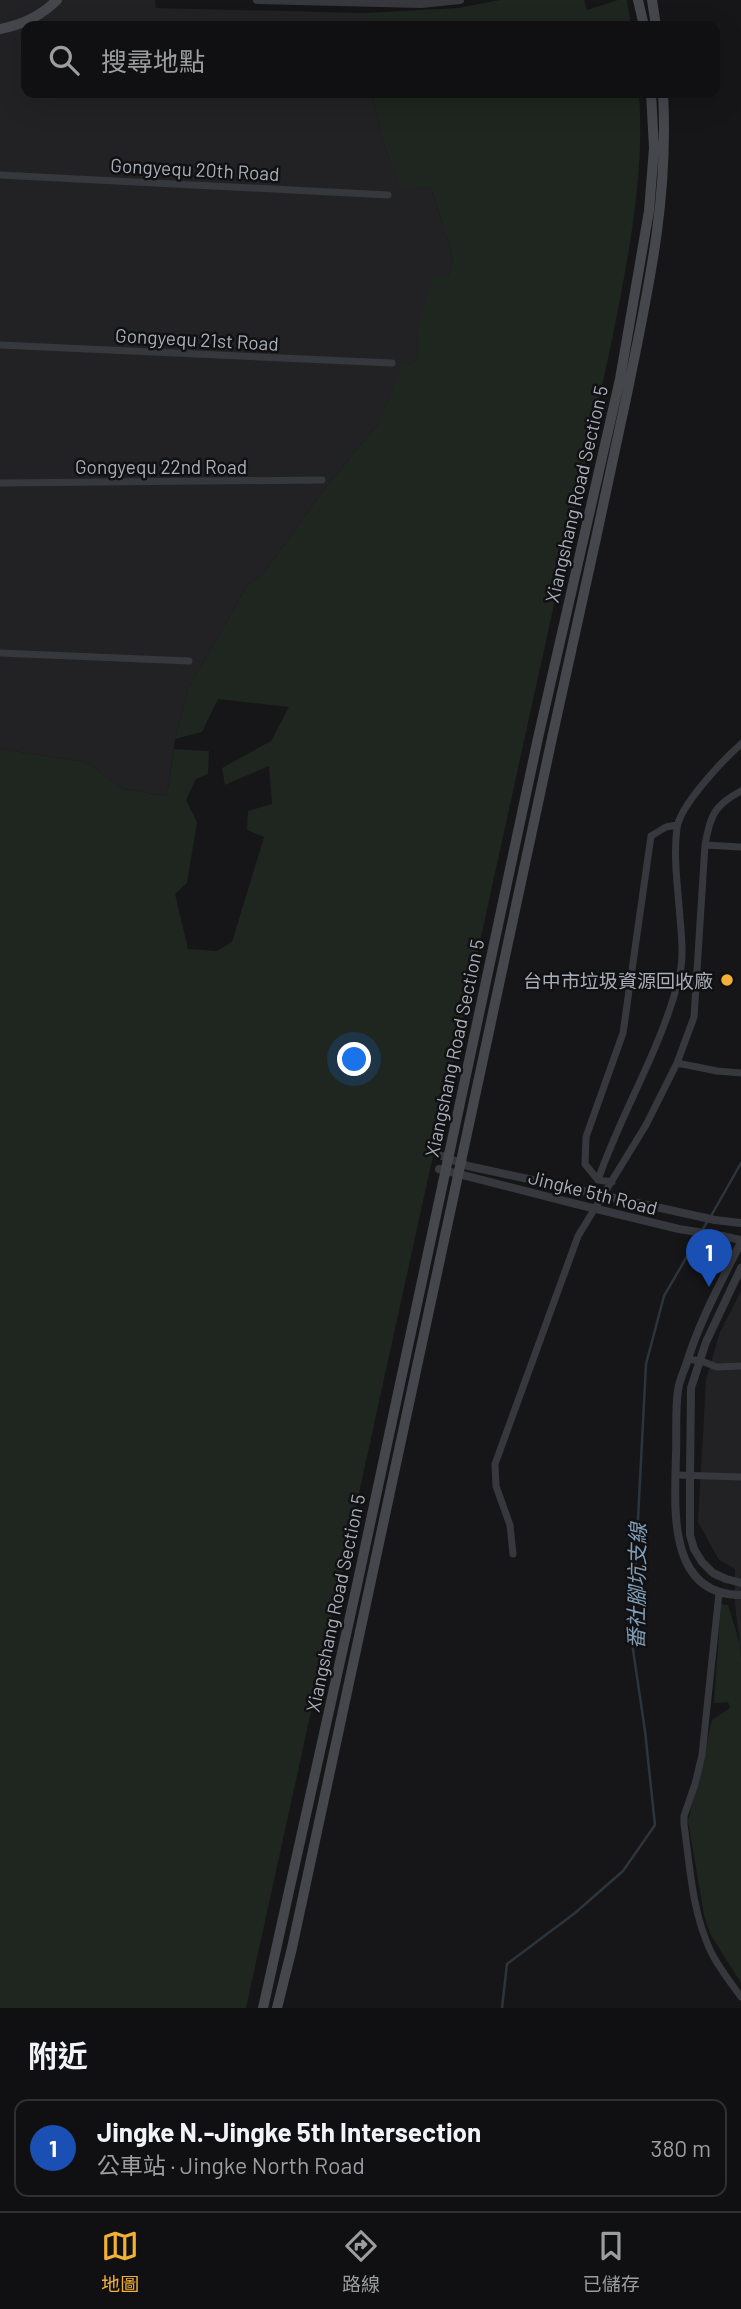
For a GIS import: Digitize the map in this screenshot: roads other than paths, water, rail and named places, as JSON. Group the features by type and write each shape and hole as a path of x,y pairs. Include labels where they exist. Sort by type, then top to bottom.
{"main road":[{"path":"26,21 41,14 57,0"},
{"path":"638,0 643,21"},
{"path":"652,0 655,21"},
{"path":"0,29 21,23"},
{"name":"Xiangshang Road Section 5","path":"263,2008 354,1599 442,1170 622,366 649,211 654,148 651,98"},
{"name":"Xiangshang Road Section 5","path":"277,2008 609,482 654,263 664,180 666,136 663,98"}],"street":[{"path":"257,0 421,4 460,0"},
{"name":"Gongyequ 20th Road","path":"0,175 388,195"},
{"name":"Gongyequ 21st Road","path":"0,345 392,363"},
{"name":"Gongyequ 22nd Road","path":"0,483 322,480"},
{"path":"0,653 189,661"},
{"path":"598,1180 607,1152 663,1027 679,980 682,946 676,855 677,825 717,765 741,744"},
{"path":"513,1554 510,1525 496,1486 495,1464 578,1236 646,1125 677,1063 694,1017 705,845 710,819 720,804 741,791"},
{"path":"612,1182 598,1180 585,1164 586,1137 624,1033 651,836 666,827 677,825"},
{"path":"705,845 741,847"},
{"path":"677,1063 741,1073"},
{"name":"Jingke 5th Road","path":"445,1157 461,1164 715,1220 741,1223"},
{"name":"Jingke 5th Road","path":"442,1170 679,1229 741,1241"},
{"path":"741,1241 695,1339 678,1390 676,1475 677,1530 682,1554 701,1581 719,1593 741,1595"},
{"path":"741,1268 706,1342 691,1388 690,1476 690,1535 694,1549 713,1573 741,1583"},
{"path":"688,1359 717,1367 741,1366"},
{"path":"676,1475 741,1476"},
{"path":"719,1593 702,1755 684,1824 694,1899 702,1929 712,1953 741,1997"}],"waterway":[{"name":"番社腳坑支線","path":"711,1216 741,1163"},
{"name":"番社腳坑支線","path":"502,2008 507,1964 575,1913 623,1871 655,1825 630,1629 646,1364 664,1296 707,1222"}],"place":[{"name":"台中市垃圾資源回收廠","path":"727,980"},
{"name":"Jingke N.-Jingke 5th Intersection","path":"709,1287"}]}
